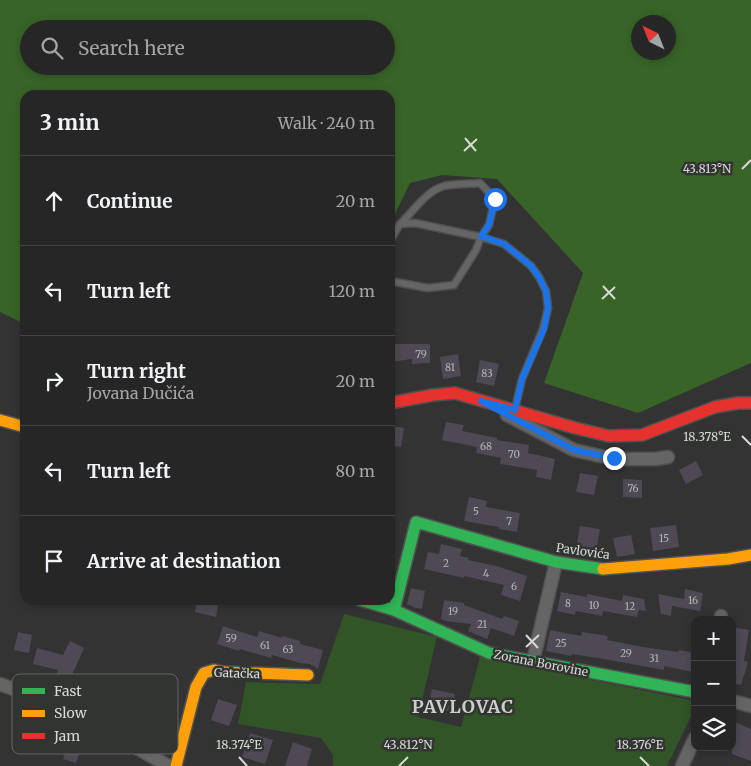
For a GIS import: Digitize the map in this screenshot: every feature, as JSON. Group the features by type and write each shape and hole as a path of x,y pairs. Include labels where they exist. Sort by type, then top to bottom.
{"street":[{"path":"395,402 455,393 609,436 642,435 715,407 751,403"},
{"path":"481,401 574,450 614,458 655,459 668,457"},
{"path":"0,420 20,425"},
{"name":"Pavlovića","path":"394,610 416,522 556,562 603,569 751,556"},
{"path":"533,661 556,562"},
{"name":"Zorana Borovine","path":"377,605 394,610 489,653 691,691"},
{"name":"Gatačka","path":"176,766 196,687 204,673 214,670 308,675"},
{"path":"0,684 12,688"},
{"path":"736,702 751,706"},
{"path":"682,766 691,747"},
{"path":"145,754 161,764"}],"lane":[{"path":"395,232 400,224 425,197 444,186 480,183 495,199 489,225 454,285 428,288 395,282"},
{"path":"400,224 415,223 481,236 504,244 531,266 539,277 546,291 548,308 544,329 522,379 515,410"}],"green space":[{"path":"0,0 751,0 751,363 638,413 544,383 583,273 497,179 442,175 410,183 395,214 395,90 20,90 20,322 0,312"},
{"path":"344,614 437,637 418,717 461,727 480,657 691,700 691,716 667,766 333,766 333,755 321,738 238,724 246,682 320,684"}],"building":[{"path":"395,344 430,344 430,363 412,364 412,359 395,361"},
{"path":"458,354 461,376 443,379 440,357"},
{"path":"480,360 499,364 494,386 476,382"},
{"path":"446,422 464,425 462,431 497,438 497,440 529,445 528,453 555,459 551,480 536,477 537,470 500,464 501,458 476,453 477,447 442,440"},
{"path":"395,426 404,428 401,447 395,446"},
{"path":"696,461 703,475 686,484 679,470"},
{"path":"580,473 598,476 594,495 576,492"},
{"path":"623,479 642,480 642,498 623,497"},
{"path":"469,497 487,501 486,507 520,513 517,532 464,521"},
{"path":"676,525 679,547 653,551 650,528"},
{"path":"580,526 600,529 596,552 576,548"},
{"path":"631,535 635,554 617,557 613,538"},
{"path":"441,544 462,549 460,556 469,558 468,560 496,566 527,576 520,601 501,595 504,585 424,569 428,552 439,554"},
{"path":"411,588 425,591 422,609 407,604"},
{"path":"685,589 703,593 700,611 672,606 671,616 661,614 658,594 684,599"},
{"path":"561,592 587,597 587,594 622,601 623,595 644,599 646,611 639,610 637,617 603,611 602,616 576,611 575,615 557,611"},
{"path":"444,600 464,603 464,605 502,619 504,616 519,621 514,636 491,628 487,639 468,631 471,624 441,619"},
{"path":"196,605 218,605 216,617 195,612"},
{"path":"223,626 257,637 259,631 282,638 282,636 300,641 300,644 323,650 318,669 309,664 272,655 271,658 217,644"},
{"path":"736,628 749,630 744,661 748,662 741,685 736,684"},
{"path":"550,630 581,636 582,632 608,636 607,640 643,647 691,652 691,672 664,666 664,670 546,651"},
{"path":"18,632 32,635 29,653 14,650"},
{"path":"70,641 84,648 72,674 57,674 58,670 33,664 37,648 63,655"},
{"path":"432,689 455,694 451,712 428,707"},
{"path":"218,699 237,705 229,726 211,720"},
{"path":"736,723 751,729 751,761 732,754 732,751 736,751"},
{"path":"250,733 273,740 265,764 242,757"},
{"path":"293,742 312,749 307,766 285,766"},
{"path":"65,754 79,754 76,763 63,759"}],"traffic: fast":[{"path":"394,610 416,522 556,562 603,569"},
{"path":"377,605 394,610 489,653 691,691"}],"traffic: slow":[{"path":"0,420 20,426"},
{"path":"603,569 728,559 751,555"},
{"path":"176,766 196,687 204,673 214,670 308,675"}],"traffic: jam":[{"path":"395,402 455,393 609,436 642,435 715,407 751,403"}],"district":[{"name":"PAVLOVAC","path":"463,706"}],"route":[{"path":"495,199 489,225 481,236 504,244 531,266 546,291 548,308 544,329 522,379 515,410 481,401 574,450 614,458"}]}
